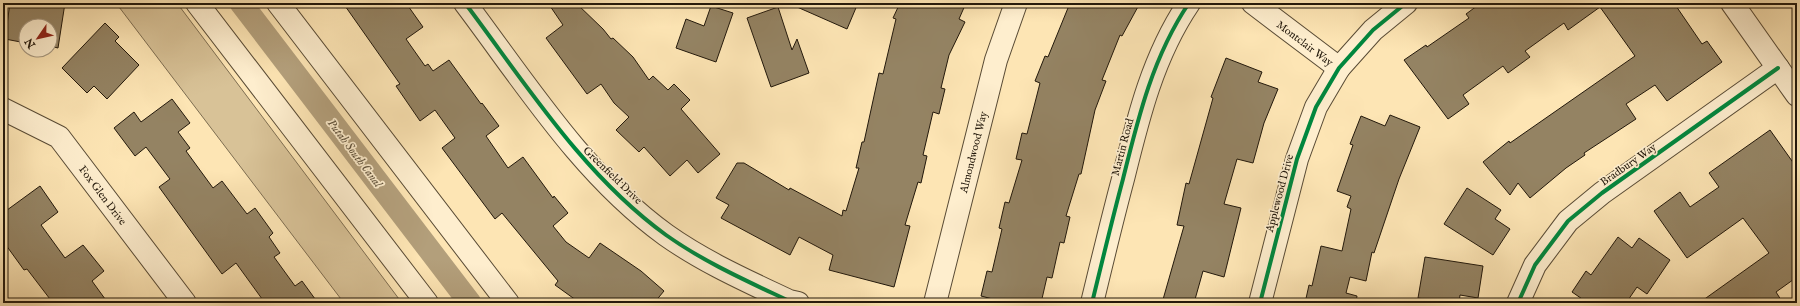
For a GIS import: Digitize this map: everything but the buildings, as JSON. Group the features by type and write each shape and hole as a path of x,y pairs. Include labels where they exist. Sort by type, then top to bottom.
{"street":[{"path":"198,3 427,303"},
{"path":"278,3 508,303"},
{"name":"Greenfield Drive","path":"465,3 575,150 620,197 666,235 722,270 789,301 798,303"},
{"name":"Almondwood Way","path":"935,303 996,60 1016,3"},
{"name":"Martin Road","path":"1092,303 1135,130 1149,83 1176,22 1189,3"},
{"name":"Montclair Way","path":"1253,3 1339,68"},
{"name":"Applewood Drive","path":"1260,303 1297,159 1316,107 1339,68 1373,30 1406,3"},
{"path":"1732,3 1797,95"},
{"name":"Bradbury Way","path":"1518,303 1535,265 1568,221 1602,192 1778,68"},
{"name":"Fox Glen Drive","path":"3,108 60,137 186,303"}],"shaded area":[{"path":"116,3 177,3 402,303 344,303"}],"waterway":[{"name":"Putah South Canal","path":"241,3 470,303"}],"cycle path":[{"path":"465,3 557,127 608,185 636,211 666,235 695,254 757,286 789,301 798,303"},
{"path":"1092,303 1111,225 1148,88 1156,66 1176,23 1189,3"},
{"path":"1260,303 1297,159 1316,107 1339,68 1373,30 1406,3"},
{"path":"1518,303 1535,265 1568,221 1602,193 1778,68"}]}
